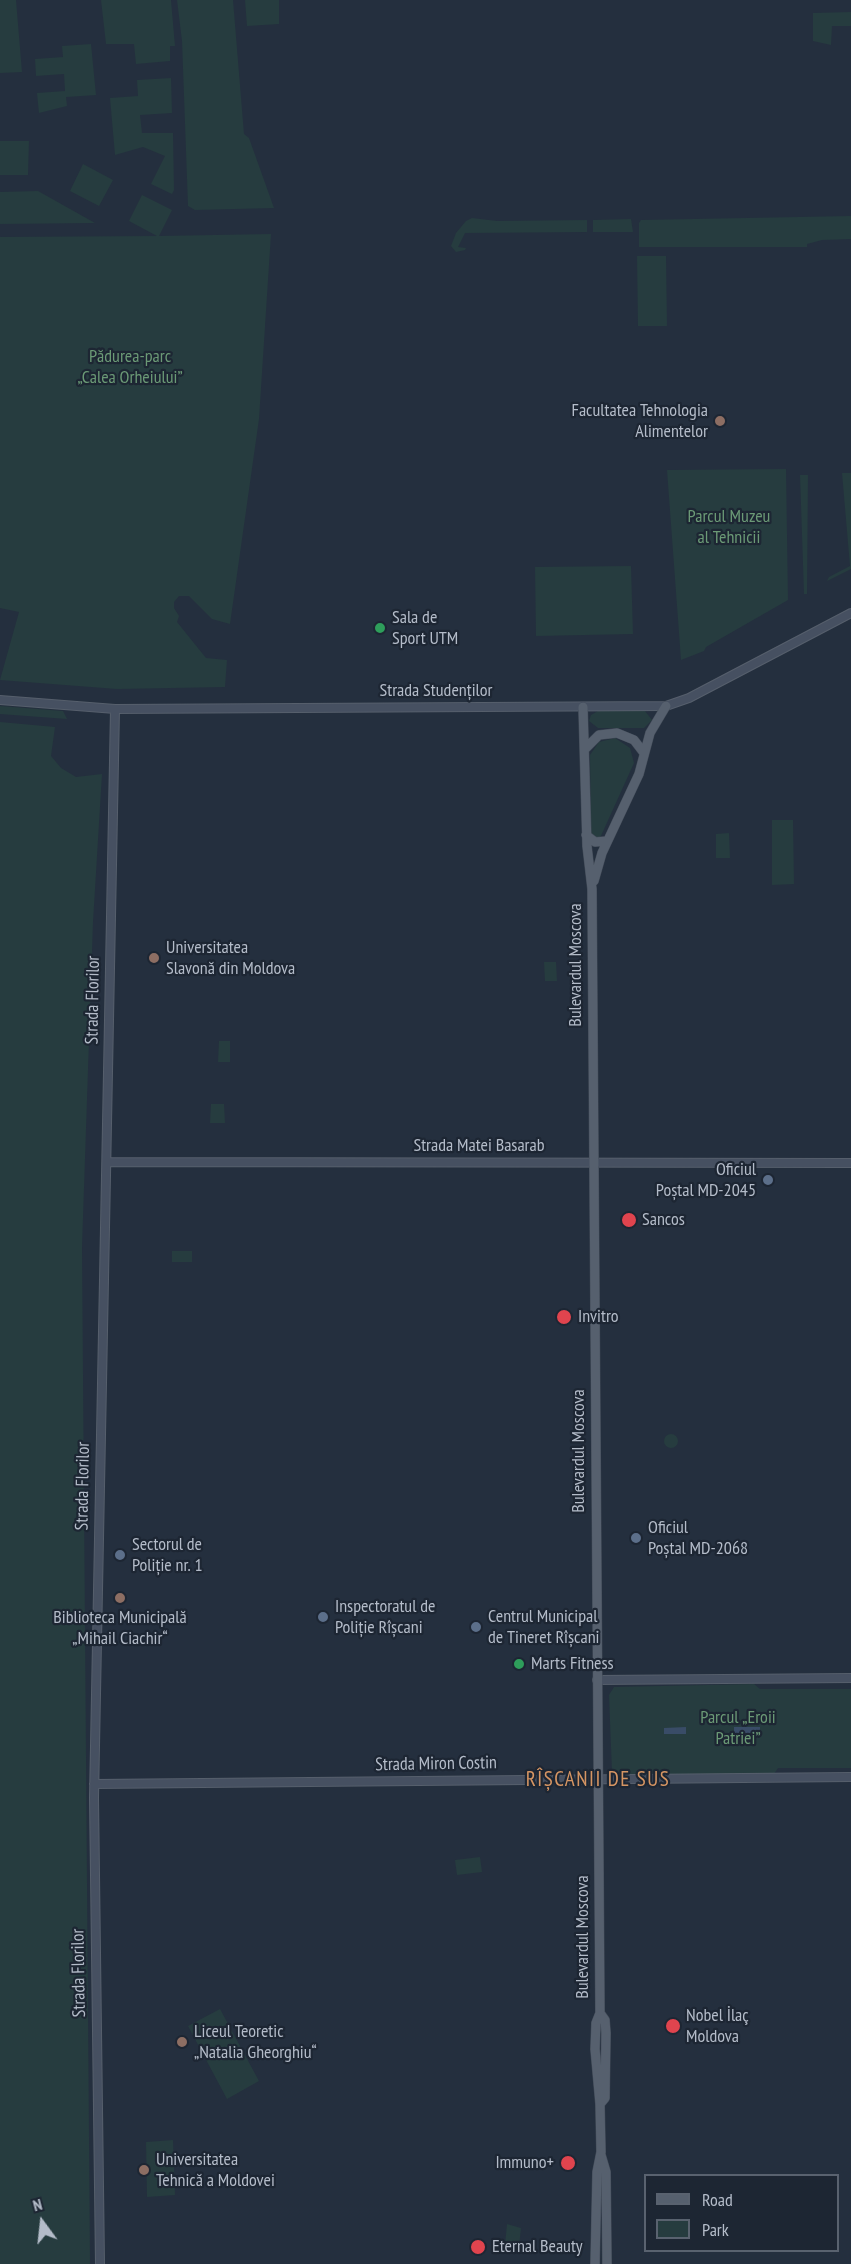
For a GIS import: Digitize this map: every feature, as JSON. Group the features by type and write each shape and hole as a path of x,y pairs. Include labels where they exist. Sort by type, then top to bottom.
{"main road":[{"name":"Strada Studenților","path":"0,700 115,709 666,706 689,698 851,614"},
{"name":"Bulevardul Moscova","path":"592,889 597,865 639,774 653,726 666,706"},
{"name":"Bulevardul Moscova","path":"583,707 586,835 592,889 600,2013 596,2023 595,2049 601,2152 597,2172 596,2264"},
{"name":"Strada Florilor","path":"100,2264 94,1784 108,1162 115,709"},
{"path":"585,749 599,735 617,733 634,740 644,753"},
{"path":"586,835 595,842 607,841"},
{"name":"Strada Matei Basarab","path":"108,1162 851,1163"},
{"path":"597,1680 851,1678"},
{"name":"Strada Miron Costin","path":"94,1784 851,1777"},
{"name":"Bulevardul Moscova","path":"601,2152 606,2172 607,2264"}],"green space":[{"path":"0,0 16,0 22,72 0,73"},
{"path":"101,0 171,0 175,46 170,46 170,61 136,64 134,44 106,44"},
{"path":"177,0 233,0 244,134 249,138 274,208 195,210 188,206 182,41"},
{"path":"245,0 279,0 279,24 247,26"},
{"path":"851,12 851,26 832,26 831,45 813,41 813,13"},
{"path":"91,44 96,95 66,97 67,106 39,113 37,93 65,91 64,74 36,76 35,59 63,57 62,46"},
{"path":"171,78 172,113 140,115 142,133 173,133 174,190 172,194 151,184 165,156 143,147 115,155 110,98 138,96 137,80"},
{"path":"0,141 29,141 28,175 0,175"},
{"path":"83,164 113,180 99,206 70,191"},
{"path":"38,191 95,223 0,224 0,192"},
{"name":"Pădurea-parc „Calea Orheiului”","path":"142,195 172,210 159,236 271,234 259,419 230,624 212,619 189,596 179,596 174,602 174,608 179,616 177,622 206,658 227,660 225,687 117,689 0,680 19,612 0,608 0,237 157,236 129,221"},
{"path":"851,216 851,239 822,240 807,244 807,247 639,247 641,220"},
{"path":"472,218 497,221 587,220 587,232 465,233 458,247 466,248 456,252 451,246 456,233 466,221"},
{"path":"631,219 633,232 593,232 593,220"},
{"path":"637,256 666,256 667,326 638,326"},
{"name":"Parcul Muzeu al Tehnicii","path":"786,469 788,600 706,647 704,651 681,660 667,470"},
{"path":"842,473 851,473 851,569 827,581 829,577 850,566"},
{"path":"800,475 808,475 807,594 804,594"},
{"path":"631,566 633,634 536,636 535,567"},
{"path":"0,706 63,711 67,719 0,714"},
{"path":"598,711 645,711 652,720 644,728 598,728 589,721 591,715"},
{"path":"0,722 55,727 51,756 61,768 76,777 102,774 93,922 82,1247 90,2264 0,2264"},
{"path":"615,738 630,748 634,763 600,838 592,837 590,755 599,742"},
{"path":"772,820 793,820 794,884 772,885"},
{"path":"729,833 730,858 716,858 716,834"},
{"path":"544,962 556,962 557,981 545,981"},
{"path":"219,1041 230,1041 230,1062 218,1062"},
{"path":"211,1104 224,1104 225,1123 210,1123"},
{"path":"172,1251 192,1251 192,1262 172,1262"},
{"path":"671,1434 676,1436 678,1441 676,1446 671,1448 666,1446 664,1441 666,1436"},
{"name":"Parcul „Eroii Patriei”","path":"754,1684 760,1689 851,1689 851,1768 778,1768 774,1774 616,1775 612,1772 609,1695 614,1687"},
{"path":"480,1857 482,1872 457,1875 455,1860"},
{"path":"220,2009 259,2081 227,2099 188,2026"},
{"path":"173,2140 175,2195 147,2197 146,2142"},
{"path":"507,2224 521,2228 519,2246 505,2245"}],"water":[{"path":"686,1727 686,1734 664,1734 664,1728"},
{"path":"734,1727 760,1727 760,1733 734,1733"}],"place":[{"name":"Facultatea Tehnologia Alimentelor","path":"720,421"},
{"name":"Sala de Sport UTM","path":"380,628"},
{"name":"Universitatea Slavonă din Moldova","path":"154,958"},
{"name":"Oficiul Poștal MD-2045","path":"768,1180"},
{"name":"Sancos","path":"629,1220"},
{"name":"Invitro","path":"564,1317"},
{"name":"Oficiul Poștal MD-2068","path":"636,1538"},
{"name":"Sectorul de Poliție nr. 1","path":"120,1555"},
{"name":"Biblioteca Municipală „Mihail Ciachir“","path":"120,1598"},
{"name":"Inspectoratul de Poliție Rîșcani","path":"323,1617"},
{"name":"Centrul Municipal de Tineret Rîșcani","path":"476,1627"},
{"name":"Marts Fitness","path":"519,1664"},
{"name":"Nobel İlaç Moldova","path":"673,2026"},
{"name":"Liceul Teoretic „Natalia Gheorghiu“","path":"182,2042"},
{"name":"Immuno+","path":"568,2163"},
{"name":"Universitatea Tehnică a Moldovei","path":"144,2170"},
{"name":"Eternal Beauty","path":"478,2247"}],"district":[{"name":"RÎȘCANII DE SUS","path":"598,1780"}]}
